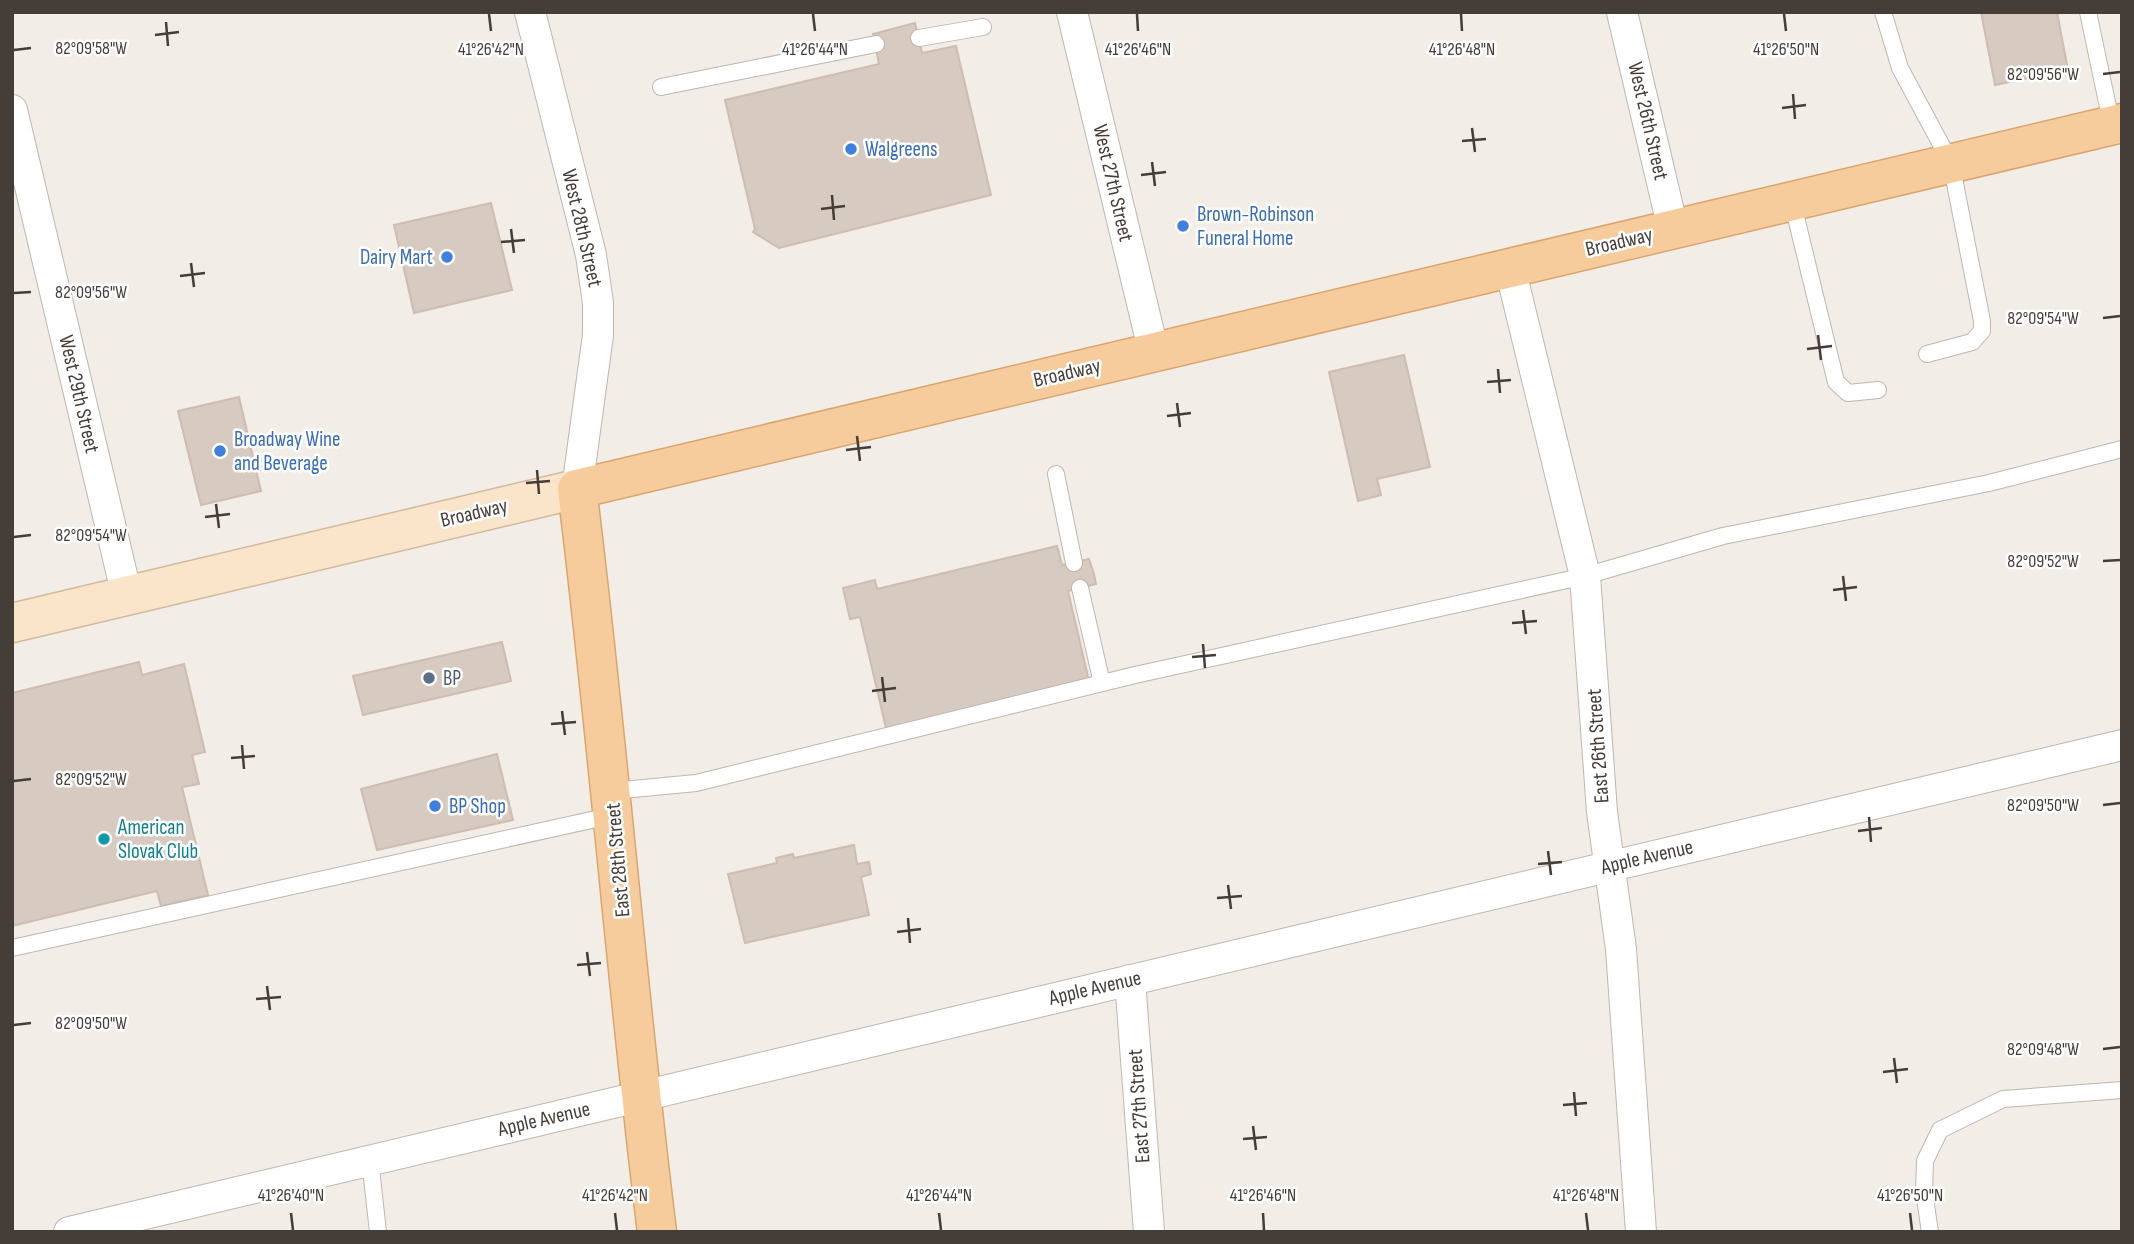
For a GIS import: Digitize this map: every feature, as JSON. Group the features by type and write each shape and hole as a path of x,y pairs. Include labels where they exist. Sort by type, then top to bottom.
{"main road":[{"name":"Broadway","path":"12,623 2117,125"},
{"name":"East 28th Street","path":"577,488 613,803 640,1097 657,1232"}],"street":[{"name":"West 28th Street","path":"530,12 596,281 598,335 577,488"},
{"name":"West 27th Street","path":"1072,12 1154,353"},
{"name":"West 26th Street","path":"1622,12 1673,229"},
{"name":"West 29th Street","path":"12,110 127,596"},
{"name":"East 26th Street","path":"1510,268 1585,576 1602,811 1621,949 1641,1232"},
{"name":"Apple Avenue","path":"69,1232 130,1225 370,1160 2122,745"},
{"name":"East 27th Street","path":"1130,980 1149,1232"}],"lane":[{"path":"1883,12 1900,68 1951,163 1982,331 1972,342 1927,354"},
{"path":"2088,12 2117,125"},
{"path":"919,38 983,27"},
{"path":"662,87 876,44"},
{"path":"1792,201 1836,382 1848,393 1878,390"},
{"path":"12,948 1135,675 1585,576 1723,536 1989,483 2122,449"},
{"path":"1056,474 1074,563"},
{"path":"1080,588 1102,683"},
{"path":"1930,1232 1924,1192 1925,1161 1940,1130 2003,1099 2122,1090"},
{"path":"370,1160 379,1232"}],"building":[{"path":"1981,12 2057,12 2068,70 1995,85"},
{"path":"915,23 922,53 956,46 991,195 779,248 753,232 755,229 725,100 879,64 873,34"},
{"path":"491,203 512,290 414,313 394,225"},
{"path":"1404,355 1430,467 1377,479 1381,495 1358,501 1329,372"},
{"name":"Broadway Wine and Beverage","path":"239,397 261,491 201,505 178,411"},
{"path":"1057,546 1062,565 1089,559 1094,574 1096,584 1068,591 1089,681 886,728 860,617 850,619 843,588 875,580 877,589"},
{"path":"502,642 511,681 363,715 353,676"},
{"name":"American Slovak Club","path":"139,662 142,675 184,664 205,752 192,755 199,784 182,787 208,895 161,906 157,891 12,926 12,693"},
{"path":"497,754 513,820 377,850 361,789"},
{"path":"854,845 857,864 869,862 871,874 861,877 869,915 745,943 728,874 777,863 776,858 793,854 794,858"}],"place":[{"name":"Walgreens","path":"851,149"},
{"name":"Brown-Robinson Funeral Home","path":"1183,226"},
{"name":"Dairy Mart","path":"447,257"},
{"name":"Broadway Wine and Beverage","path":"220,451"},
{"name":"BP","path":"429,678"},
{"name":"BP Shop","path":"435,806"},
{"name":"American Slovak Club","path":"104,839"}]}
